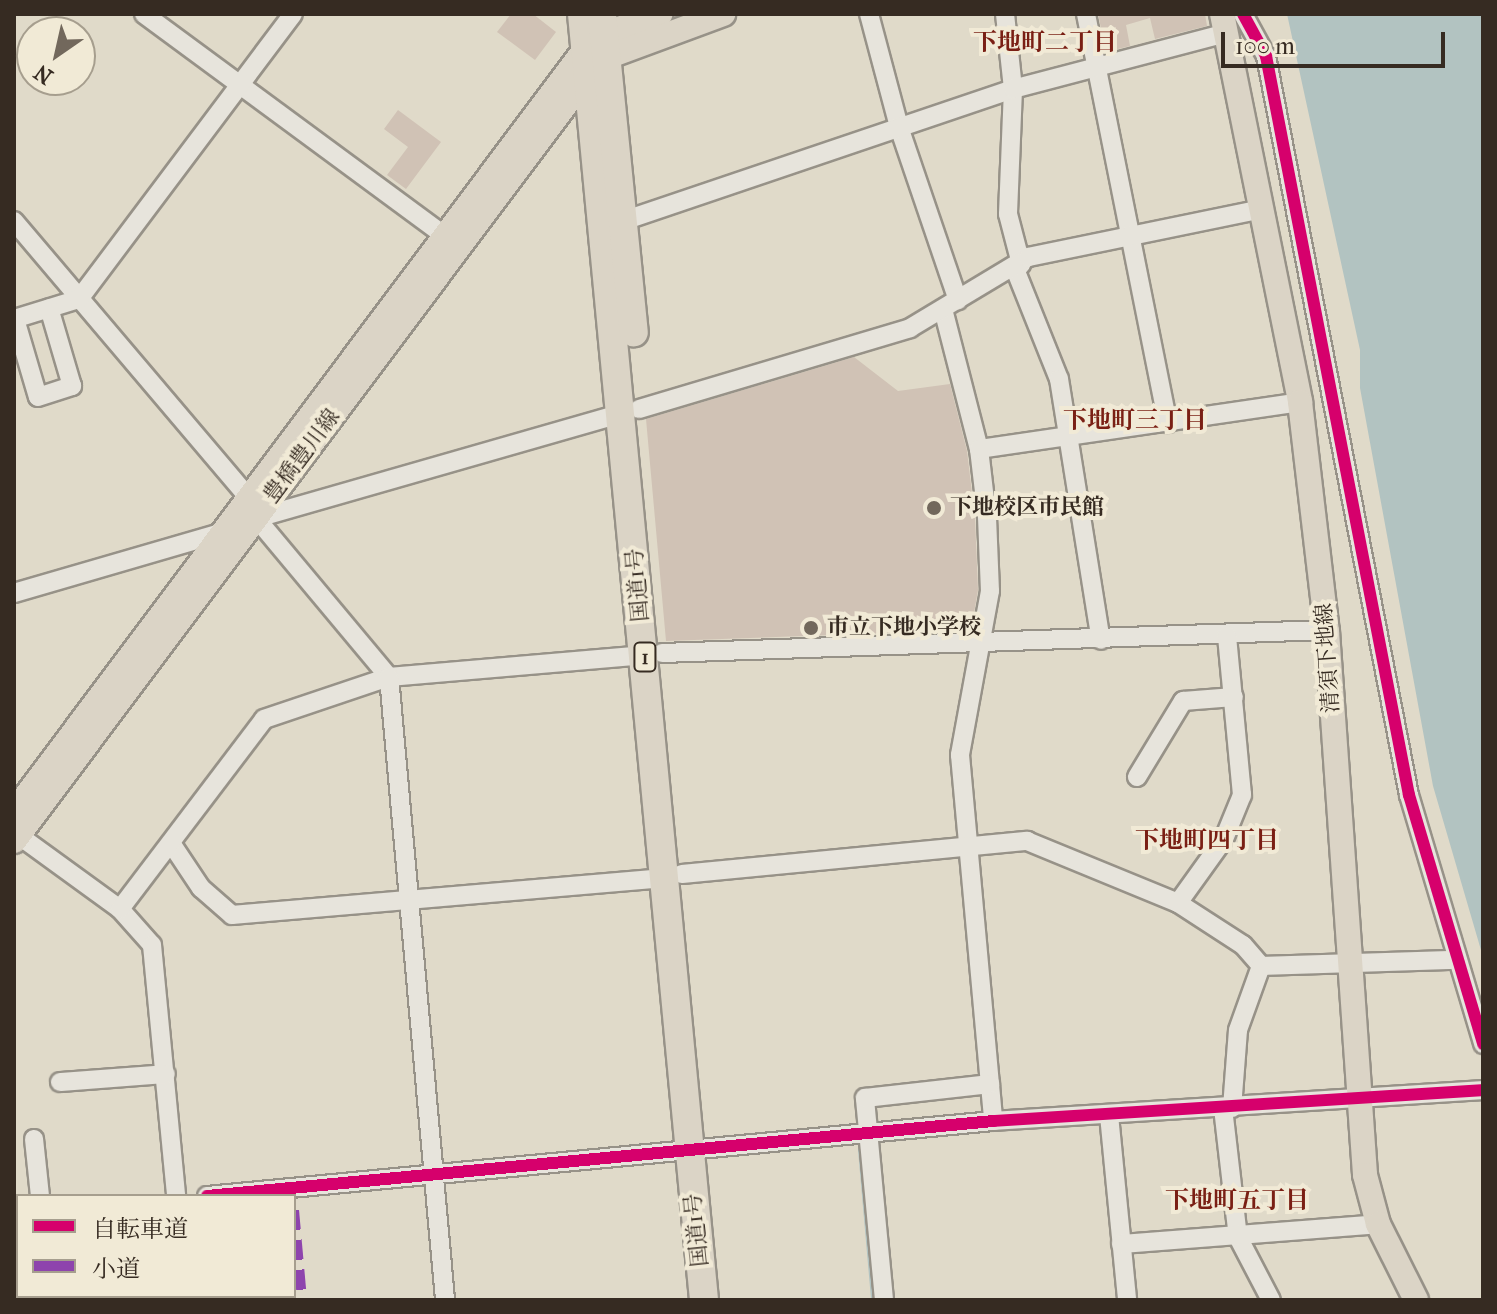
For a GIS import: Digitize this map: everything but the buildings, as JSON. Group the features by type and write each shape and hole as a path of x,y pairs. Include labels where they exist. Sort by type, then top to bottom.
{"highway":[{"name":"国道1号","path":"591,35 626,220 631,411"},
{"name":"国道1号","path":"591,35 631,411 698,1147 704,1300"},
{"name":"国道1号","path":"698,1147 721,1300"}],"main road":[{"path":"591,35 660,14"},
{"path":"591,35 723,14"},
{"name":"清須下地線","path":"1224,24 1300,402 1327,630 1347,966 1365,1175 1378,1224 1416,1300"},
{"name":"豊橋豊川線","path":"15,830 224,532 253,508 444,235 591,35"},
{"name":"豊橋豊川線","path":"15,830 253,508 591,35"}],"street":[{"path":"144,14 444,235"},
{"path":"49,308 72,386 38,397 15,319 49,308 79,299 293,14"},
{"path":"869,14 951,305 979,449 990,591 960,755 993,1121"},
{"path":"1005,14 1013,89 1008,214 1018,266 1059,379 1101,640"},
{"path":"1086,14 1134,235 1168,423"},
{"path":"1243,14 1266,56"},
{"path":"1256,14 1409,795 1483,1044"},
{"path":"626,220 1013,89 1098,66 1224,24"},
{"path":"253,508 631,411 910,328 1018,266 1028,257 1261,209"},
{"path":"16,227 253,508 389,677 445,1300"},
{"path":"979,449 1300,402"},
{"path":"14,593 224,532"},
{"path":"120,909 264,719 389,677 653,654 981,646 1327,630"},
{"path":"1178,903 1224,839 1242,795 1227,635"},
{"path":"1137,777 1183,701 1234,697"},
{"path":"15,830 120,909 152,945 176,1194"},
{"path":"171,843 201,888 232,915 1027,841 1178,903 1243,945 1261,966 1347,966 1456,960"},
{"path":"1261,966 1238,1030 1228,1108 1238,1237 1271,1300"},
{"path":"60,1082 166,1074"},
{"path":"884,1300 865,1098 990,1084"},
{"path":"227,1194 698,1147 869,1136 993,1121 1483,1090"},
{"path":"1109,1115 1127,1300"},
{"path":"34,1139 40,1194"},
{"path":"1121,1244 1378,1224"}],"shaded area":[{"path":"1287,14 1483,14 1483,957 1433,786 1360,388 1360,350"}],"waterway":[{"path":"860,1150 873,1300"}],"marked path":[{"path":"296,1232 302,1300"}],"cycle path":[{"path":"1243,14 1266,56 1409,795 1483,1044"},
{"path":"228,1194 993,1121 1483,1090"}],"place":[{"name":"下地校区市民館","path":"934,508"},
{"name":"市立下地小学校","path":"811,628"}],"district":[{"name":"下地町二丁目","path":"1045,43"},
{"name":"下地町三丁目","path":"1135,421"},
{"name":"下地町四丁目","path":"1207,841"},
{"name":"下地町五丁目","path":"1237,1201"}]}
